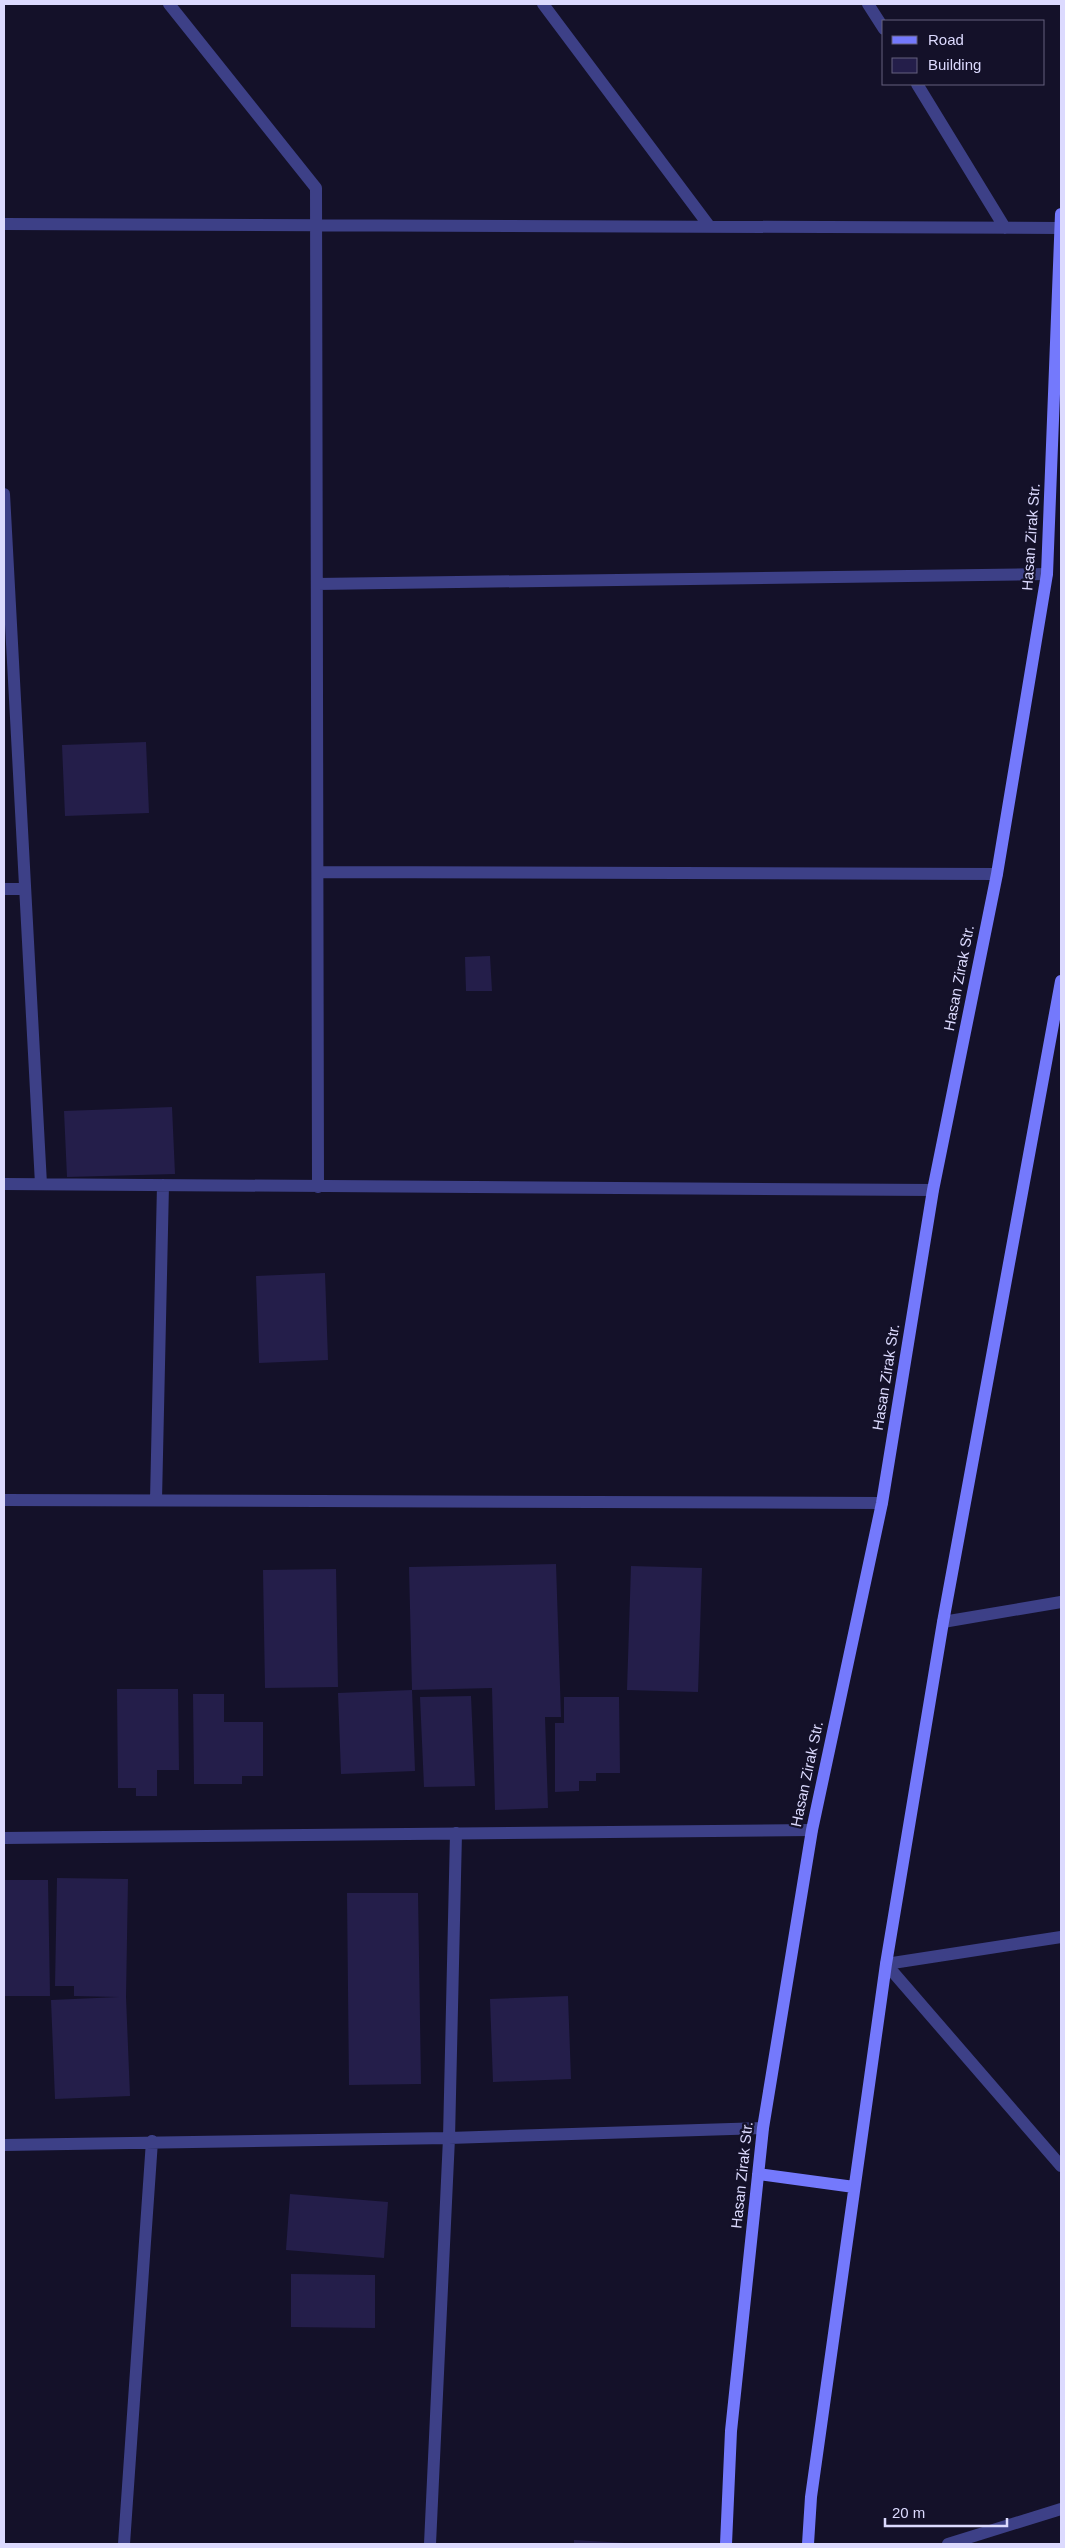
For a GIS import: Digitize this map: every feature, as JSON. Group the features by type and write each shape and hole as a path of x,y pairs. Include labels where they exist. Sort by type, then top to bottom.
{"main road":[{"name":"Hasan Zirak Str.","path":"726,2544 731,2431 763,2128 812,1830 882,1503 933,1190 997,874 1047,574 1061,214"},
{"path":"808,2544 813,2487 886,1964 944,1622 1061,981"},
{"path":"758,2174 854,2187"}],"street":[{"path":"168,4 316,188 318,1187"},
{"path":"544,4 710,227"},
{"path":"868,4 882,26"},
{"path":"918,85 1005,228"},
{"path":"4,224 1061,228"},
{"path":"4,494 41,1184"},
{"path":"318,584 1047,574"},
{"path":"318,872 997,874"},
{"path":"4,889 25,889"},
{"path":"4,1184 933,1190"},
{"path":"156,1500 163,1185"},
{"path":"4,1500 882,1503"},
{"path":"944,1622 1061,1602"},
{"path":"4,1838 812,1830"},
{"path":"430,2544 450,2138 456,1833"},
{"path":"886,1964 1061,1937"},
{"path":"886,1964 1061,2166"},
{"path":"4,2145 152,2141 450,2138 763,2128"},
{"path":"124,2544 152,2141"},
{"path":"948,2544 1061,2509"}],"building":[{"path":"146,742 149,813 65,816 62,745"},
{"path":"490,956 492,991 466,991 465,957"},
{"path":"172,1107 175,1174 67,1177 64,1111"},
{"path":"325,1273 328,1360 259,1363 256,1276"},
{"path":"556,1564 561,1717 545,1717 548,1808 495,1810 492,1688 412,1690 409,1567"},
{"path":"631,1566 702,1568 698,1692 627,1690"},
{"path":"336,1569 338,1687 265,1688 263,1570"},
{"path":"117,1689 178,1689 179,1770 157,1770 157,1796 136,1796 136,1788 118,1788"},
{"path":"412,1690 415,1771 341,1774 338,1693"},
{"path":"193,1694 224,1694 224,1722 263,1722 263,1776 242,1776 242,1784 194,1784"},
{"path":"471,1696 475,1786 424,1787 420,1697"},
{"path":"564,1697 619,1697 620,1773 596,1773 596,1781 579,1781 579,1791 555,1792 555,1723 564,1723"},
{"path":"57,1878 128,1879 126,1997 130,2096 55,2099 51,2000 119,1997 74,1996 74,1986 55,1986"},
{"path":"4,1880 48,1880 50,1996 4,1996"},
{"path":"347,1893 418,1893 421,2084 349,2085"},
{"path":"568,1996 571,2079 493,2082 490,1999"},
{"path":"290,2194 388,2202 384,2258 286,2250"},
{"path":"291,2274 375,2275 375,2328 291,2327"},
{"path":"574,2540 625,2543 625,2544 574,2544"}]}
